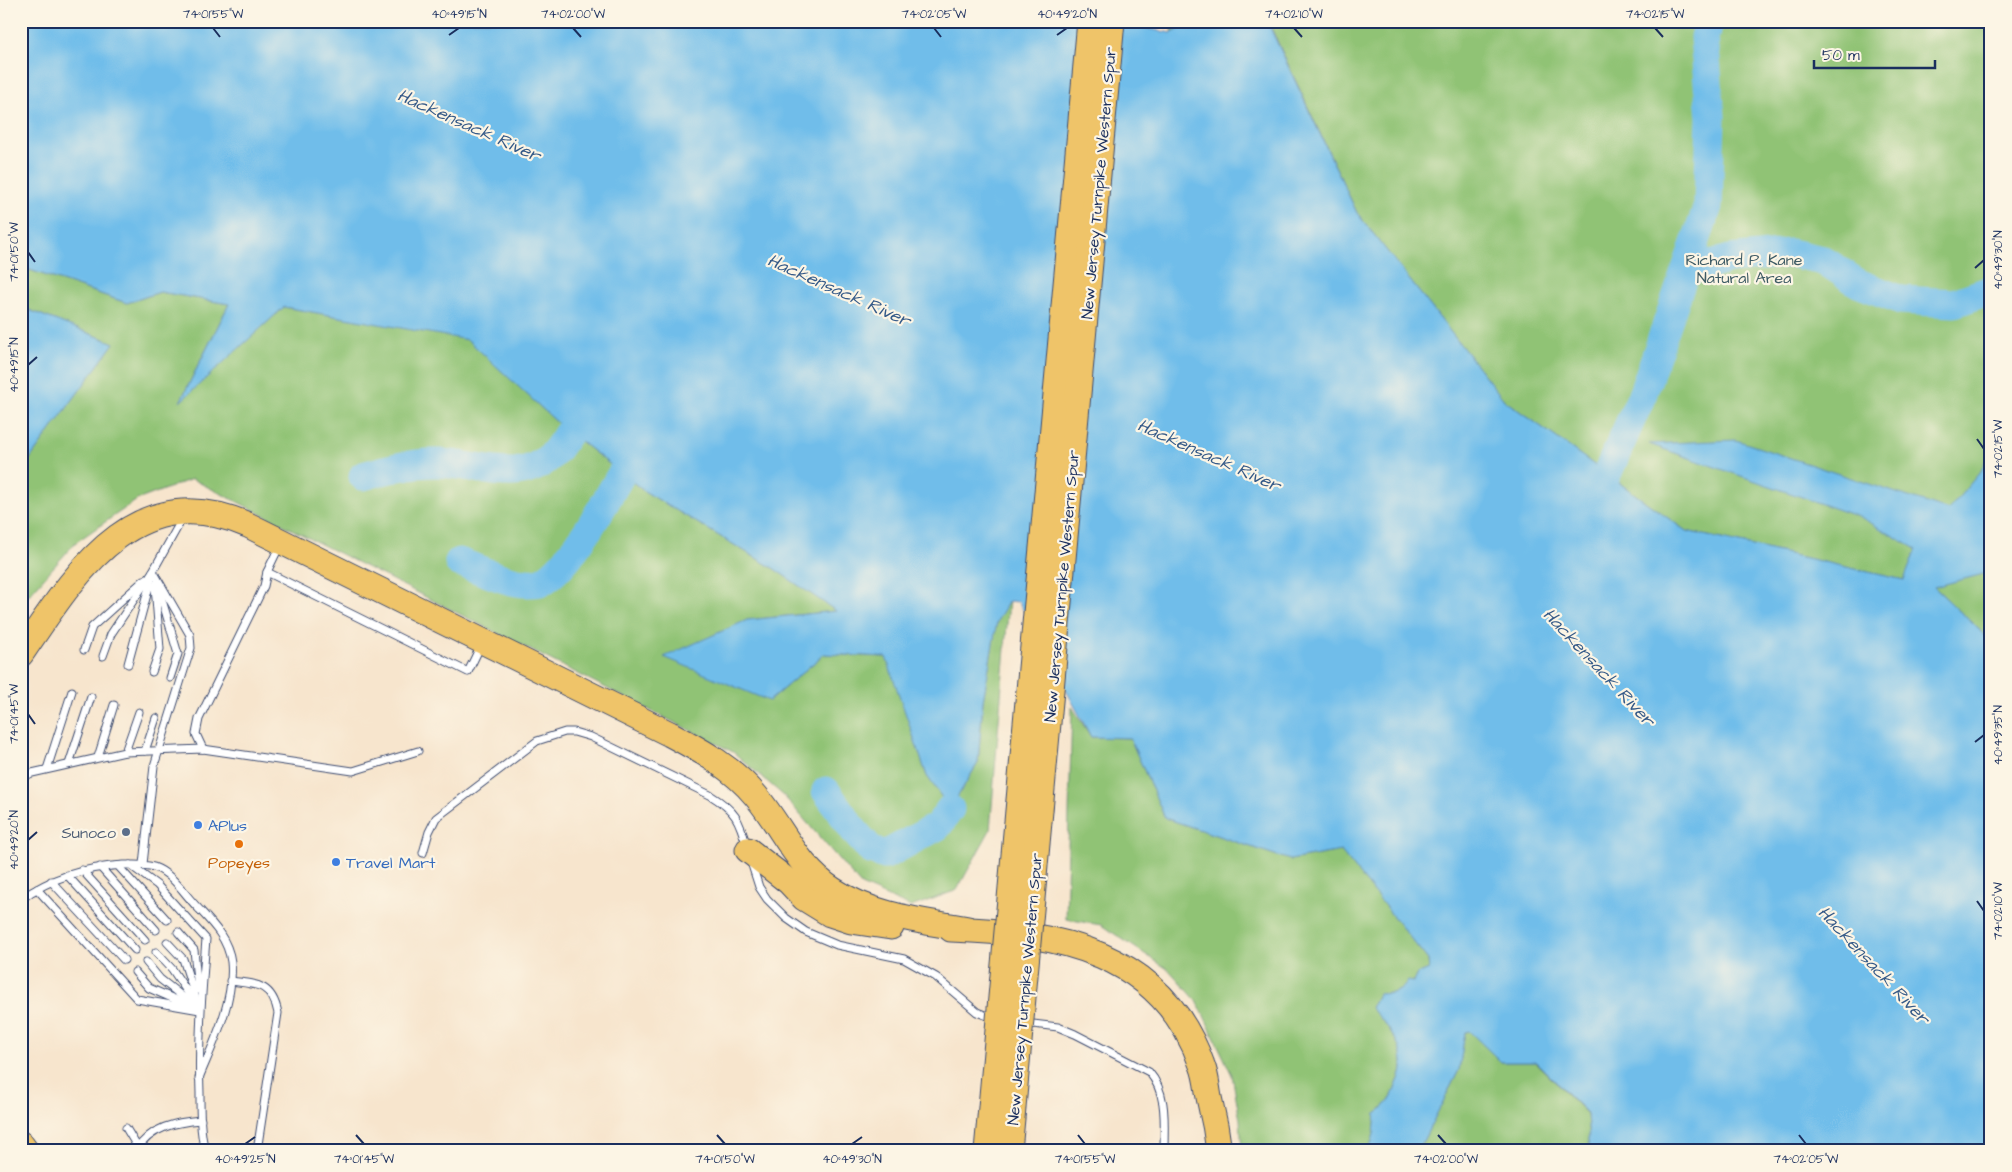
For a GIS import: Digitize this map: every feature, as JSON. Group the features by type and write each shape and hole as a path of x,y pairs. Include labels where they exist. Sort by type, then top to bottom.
{"highway":[{"name":"New Jersey Turnpike Western Spur","path":"987,1151 1090,21"},
{"name":"New Jersey Turnpike Western Spur","path":"1009,1151 1112,21"},
{"path":"21,654 70,583 101,549 120,534 146,522 186,512 220,514 248,525 670,734 718,761 738,777 756,796 808,870 843,897 865,907 891,914 968,929"},
{"path":"748,850 789,882 804,898 840,918 877,925 968,929 1034,936 1068,942 1099,953 1130,970 1166,1002 1184,1026 1203,1067 1219,1151"},
{"path":"1205,1151 1210,1100"},
{"path":"21,1144 26,1151"}],"lane":[{"path":"104,656 111,634 153,571 186,512"},
{"path":"203,750 196,734 199,719 264,586 267,572 281,542"},
{"path":"84,650 92,627 153,571"},
{"path":"128,664 153,571"},
{"path":"152,672 160,649 153,571"},
{"path":"153,571 178,654 170,678"},
{"path":"143,864 152,782 158,750 191,648 190,635 153,571"},
{"path":"267,572 468,672 482,642"},
{"path":"47,769 72,691"},
{"path":"69,764 90,697"},
{"path":"98,757 114,705"},
{"path":"126,752 139,712"},
{"path":"145,751 156,718"},
{"path":"423,853 429,832 441,813 536,741 565,732 574,732 591,737 710,795 728,807 740,821 762,894 786,918 806,932 837,945 904,958 936,977 977,1012 990,1018 1002,1020"},
{"path":"21,778 47,769 126,752 203,750 353,771 418,751"},
{"path":"21,900 52,881 82,870 143,864 154,867 169,877 218,931 230,955 230,982 223,1022 199,1078"},
{"path":"130,865 157,885 206,939 200,1010 199,1078 205,1151"},
{"path":"118,866 167,920"},
{"path":"100,868 156,930"},
{"path":"82,870 146,940"},
{"path":"66,875 135,950"},
{"path":"52,881 124,960"},
{"path":"37,889 137,999 200,1010"},
{"path":"178,932 194,950 200,1010"},
{"path":"167,942 183,959 200,1010"},
{"path":"156,952 172,968 200,1010"},
{"path":"146,962 160,979 200,1010"},
{"path":"135,972 149,988 200,1010"},
{"path":"230,982 261,986 269,991 274,997 278,1013 257,1151"},
{"path":"1012,1021 1058,1027 1149,1072 1162,1094 1164,1106 1164,1151"},
{"path":"126,1128 137,1149 150,1136 163,1128 183,1122 201,1120"}],"green space":[{"path":"1173,21 1195,21 1172,33"},
{"name":"Richard P. Kane Natural Area","path":"1268,21 1991,21 1991,641 1934,587 1686,531 1504,400 1357,213"},
{"path":"21,267 127,303 160,292 229,304 181,400 284,307 468,339 561,426 644,491 773,568 837,611 747,620 769,701 824,654 887,657 927,776 950,808 978,763 983,701 997,621 1009,600 990,830 957,890 911,907 861,885 784,796 733,752 192,479 137,500 75,543 27,597 21,607 21,471 114,343 21,307"},
{"path":"1072,707 1091,737 1130,738 1165,818 1290,860 1341,851 1428,960 1429,969 1417,974 1413,982 1408,982 1399,991 1378,994 1371,1008 1393,1035 1400,1051 1402,1068 1391,1098 1376,1113 1374,1134 1369,1151 1242,1151 1240,1120 1232,1075 1197,1001 1169,970 1101,925 1066,919"},
{"path":"1470,1031 1501,1062 1535,1062 1587,1114 1590,1151 1418,1151 1459,1070 1465,1032"}],"water":[{"name":"Hackensack River","path":"21,21 1062,21 1133,26 1172,33 1195,21 1267,21 1357,213 1504,400 1686,531 1904,580 1916,549 1862,518 1649,444 1736,440 1948,510 1981,471 1991,448 1991,572 1934,587 1991,641 1991,1151 1590,1151 1587,1113 1536,1062 1501,1062 1469,1031 1465,1032 1459,1070 1418,1151 1369,1151 1374,1134 1376,1113 1391,1098 1402,1068 1400,1051 1393,1035 1371,1008 1378,994 1399,991 1408,981 1413,982 1417,974 1429,969 1428,960 1341,851 1290,860 1165,818 1130,738 1091,737 1019,602 1009,601 997,621 983,701 978,763 950,809 927,776 886,657 824,654 769,701 664,657 747,620 836,611 773,568 644,491 561,426 468,340 284,307 180,402 229,304 160,292 127,303 21,267"},
{"path":"21,307 114,343 21,471"}],"waterway":[{"path":"1607,474 1643,393 1708,206 1711,117 1704,37 1710,21"},
{"path":"1687,271 1730,259 1790,253 1823,260 1858,283 1901,300 1954,303 1991,290"},
{"path":"363,476 401,466 429,463 454,464 499,472 527,470 540,464 553,454 569,432"},
{"path":"459,562 512,581 521,583 538,583 543,581 565,561 587,532 622,473"},
{"path":"826,791 855,832 871,850 885,855 938,826 950,809"}],"place":[{"name":"APlus","path":"198,825"},
{"name":"Sunoco","path":"126,832"},
{"name":"Popeyes","path":"239,844"},
{"name":"Travel Mart","path":"336,862"}]}
